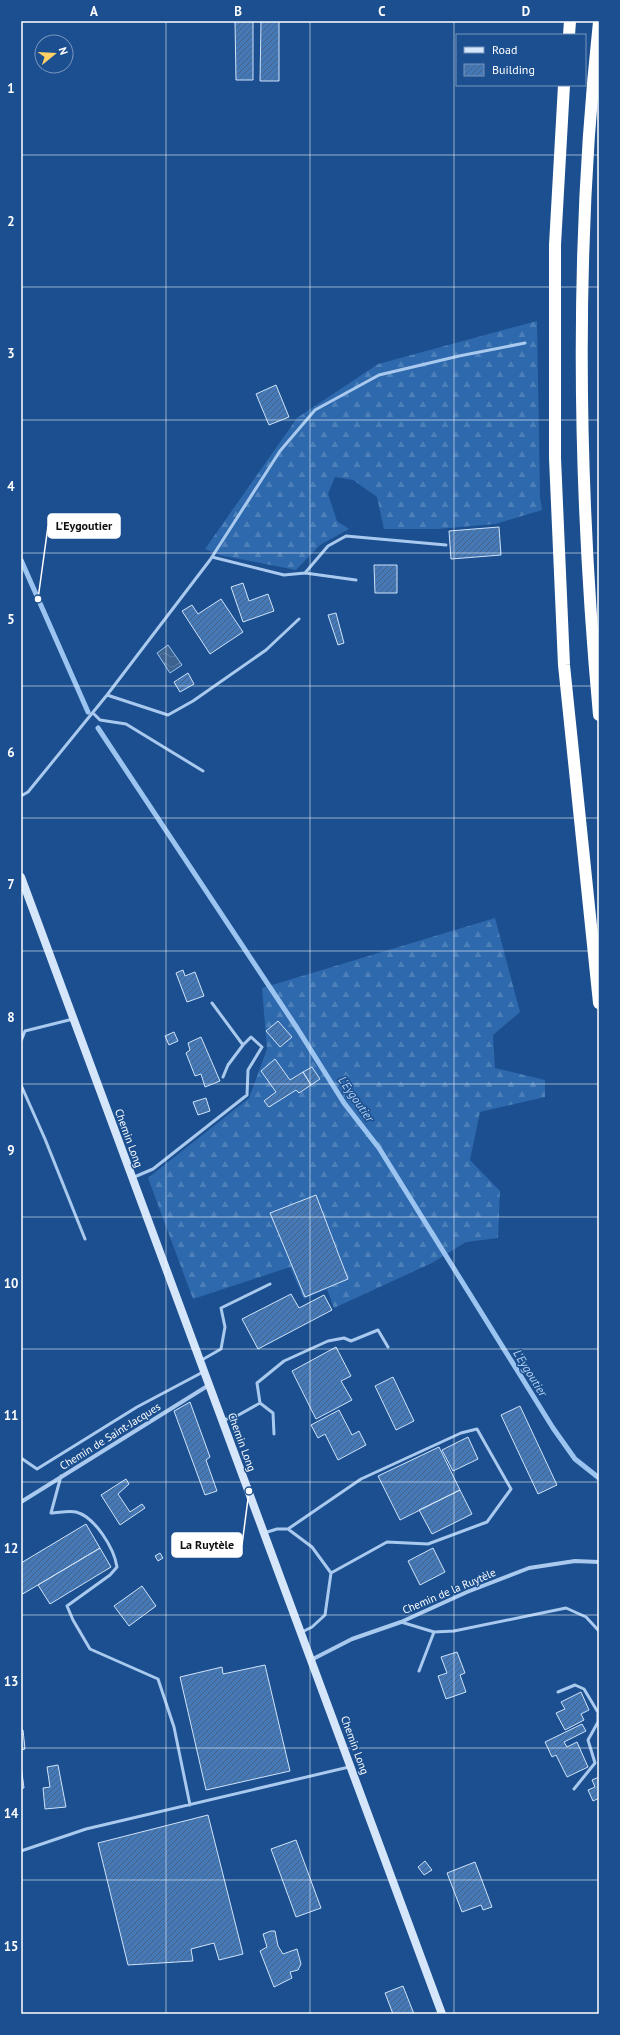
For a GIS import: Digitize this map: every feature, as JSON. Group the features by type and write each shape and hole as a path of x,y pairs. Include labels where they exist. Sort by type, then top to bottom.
{"highway":[{"path":"569,34 570,21"},
{"path":"599,22 592,84 584,226 582,456 591,628 599,715"},
{"path":"564,86 555,245 556,466 564,664 599,1003"}],"main road":[{"name":"Chemin Long","path":"21,877 442,2014"}],"street":[{"name":"Chemin de Saint-Jacques","path":"21,1502 209,1385"},
{"name":"Chemin de la Ruytèle","path":"311,1660 352,1640 401,1622 466,1592 529,1568 575,1560 599,1562"}],"lane":[{"path":"21,796 28,792 107,695 212,557 280,451 315,410 379,375 459,356 525,343"},
{"path":"305,573 328,546 346,536 446,545"},
{"path":"212,557 284,575 305,573 356,580"},
{"path":"107,695 168,715 193,701 266,650 299,619"},
{"path":"93,713 100,720 126,724 203,771"},
{"path":"212,1003 243,1045"},
{"path":"21,1041 25,1031 73,1019"},
{"path":"132,1178 153,1169 247,1095 248,1070 262,1047 251,1037 228,1065 223,1077"},
{"path":"21,1085 45,1139 85,1239"},
{"path":"200,1361 221,1349 225,1327 221,1308 270,1284"},
{"path":"274,1434 273,1413 260,1403 257,1382 284,1361 328,1341 344,1338 351,1341 378,1330 388,1347"},
{"path":"21,1458 37,1469 137,1407 204,1372"},
{"path":"223,1420 235,1417 260,1403"},
{"path":"264,1534 277,1529 288,1529 361,1479 461,1433 478,1429 510,1489 487,1522 428,1544 387,1542 331,1573"},
{"path":"61,1476 51,1513 75,1511 89,1518 104,1537 116,1556 117,1567 110,1575 67,1606 73,1620 90,1649 158,1679 174,1727 190,1806"},
{"path":"288,1529 312,1547 331,1573 326,1615 312,1628 301,1632"},
{"path":"401,1622 434,1632 454,1631 566,1608 586,1617 599,1631"},
{"path":"419,1671 434,1632"},
{"path":"558,1692 575,1685 584,1689 598,1714 598,1722 588,1740 595,1763 574,1789"},
{"path":"21,1851 86,1829 190,1806 351,1767"}],"green space":[{"path":"537,321 540,497 542,510 495,524 437,529 384,529 377,497 353,480 335,477 328,494 337,521 349,529 320,545 296,570 219,555 205,549 297,418 378,364"},
{"path":"495,918 520,1012 493,1035 495,1068 545,1080 545,1097 480,1112 470,1160 500,1191 498,1238 466,1242 432,1263 334,1308 327,1289 304,1299 290,1267 193,1299 148,1178 249,1098 267,1049 262,988"}],"water":[{"path":"168,645 182,665 170,673 157,653"}],"building":[{"path":"235,21 253,21 253,80 236,80"},
{"path":"261,21 279,21 279,81 260,81"},
{"path":"276,385 289,417 269,425 256,394"},
{"path":"499,527 501,555 451,559 449,531"},
{"path":"374,565 397,565 397,593 375,593"},
{"path":"243,583 249,601 268,594 274,611 243,622 231,587"},
{"path":"221,599 243,632 210,654 182,611 192,605 198,614"},
{"path":"336,613 344,643 338,645 328,615"},
{"path":"188,673 194,684 180,692 174,682"},
{"path":"183,970 185,976 195,972 204,996 187,1002 176,973"},
{"path":"278,1021 292,1037 280,1047 266,1031"},
{"path":"174,1032 178,1041 169,1045 165,1036"},
{"path":"201,1037 220,1081 205,1087 201,1074 195,1076 186,1053 190,1050 188,1043"},
{"path":"275,1059 290,1080 303,1072 311,1085 299,1093 296,1090 269,1107 264,1101 276,1092 261,1071"},
{"path":"312,1067 320,1079 311,1085 303,1072"},
{"path":"206,1098 210,1111 198,1115 193,1102"},
{"path":"316,1195 348,1279 305,1297 270,1213"},
{"path":"291,1294 299,1308 324,1295 332,1310 258,1349 242,1319"},
{"path":"336,1347 351,1376 341,1381 352,1400 316,1419 292,1371"},
{"path":"393,1377 414,1421 396,1430 375,1386"},
{"path":"190,1402 210,1457 206,1460 217,1491 205,1495 174,1411"},
{"path":"520,1406 557,1485 538,1494 501,1415"},
{"path":"339,1410 352,1435 359,1431 366,1445 338,1460 325,1434 318,1438 311,1425"},
{"path":"468,1437 478,1459 453,1471 442,1450"},
{"path":"439,1447 460,1490 400,1520 378,1476"},
{"path":"126,1479 129,1484 118,1494 130,1512 142,1504 145,1508 120,1525 101,1495"},
{"path":"460,1490 472,1514 432,1534 419,1510"},
{"path":"86,1524 100,1548 21,1595 21,1563"},
{"path":"100,1548 111,1567 50,1604 38,1585"},
{"path":"433,1548 445,1572 420,1585 408,1561"},
{"path":"160,1553 163,1558 158,1561 155,1556"},
{"path":"142,1586 156,1606 129,1626 114,1606"},
{"path":"457,1652 465,1673 460,1675 466,1692 446,1699 438,1676 447,1673 441,1657"},
{"path":"265,1665 290,1771 206,1790 180,1677 222,1667 223,1674"},
{"path":"581,1692 589,1710 581,1714 584,1720 565,1730 556,1713 565,1709 561,1702"},
{"path":"582,1724 586,1731 564,1742 567,1747 577,1742 588,1767 567,1777 556,1755 552,1757 545,1742"},
{"path":"21,1730 23,1730 25,1749 21,1750"},
{"path":"58,1765 66,1807 45,1809 43,1788 50,1787 47,1767"},
{"path":"21,1766 24,1788 21,1788"},
{"path":"599,1777 599,1798 593,1801 588,1790 595,1787 592,1780"},
{"path":"208,1815 243,1954 219,1960 214,1943 191,1949 193,1961 128,1965 98,1843"},
{"path":"296,1840 321,1908 296,1917 271,1849"},
{"path":"425,1861 432,1870 424,1875 418,1867"},
{"path":"475,1862 492,1907 483,1910 481,1905 462,1912 447,1873"},
{"path":"275,1931 278,1946 283,1954 297,1949 301,1964 298,1970 290,1972 292,1978 274,1987 260,1951 267,1947 263,1934"},
{"path":"403,1986 414,2014 393,2014 385,1993"}],"waterway":[{"name":"L'Eygoutier","path":"21,560 88,712"},
{"name":"L'Eygoutier","path":"98,728 297,1028 344,1103 379,1148 553,1428 575,1459 599,1478"}],"place":[{"name":"L'Eygoutier","path":"38,599"},
{"name":"La Ruytèle","path":"249,1491"}]}
